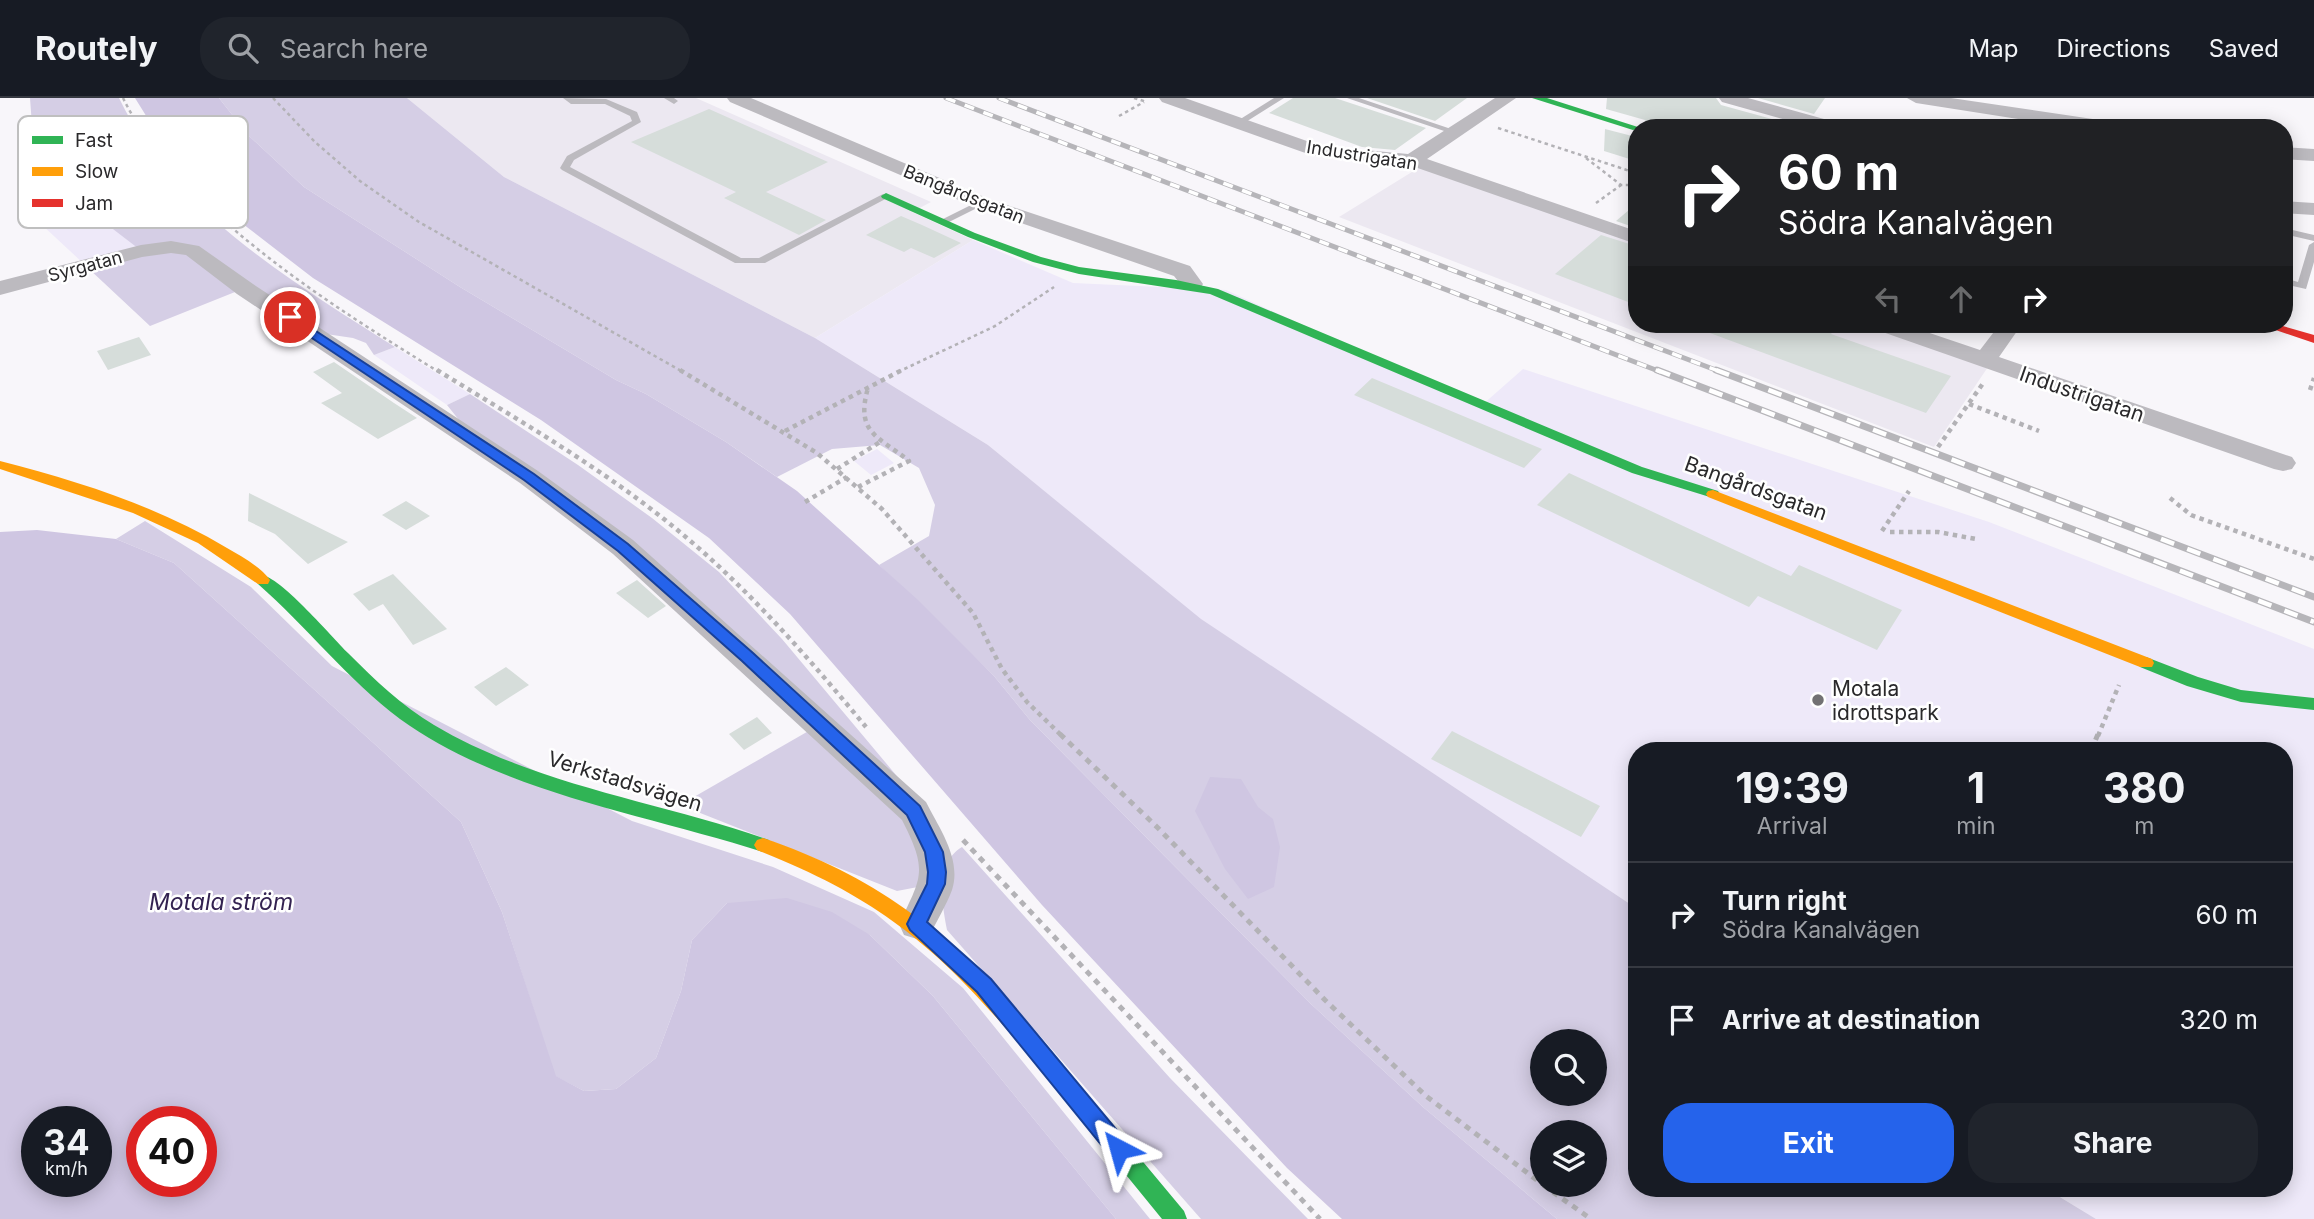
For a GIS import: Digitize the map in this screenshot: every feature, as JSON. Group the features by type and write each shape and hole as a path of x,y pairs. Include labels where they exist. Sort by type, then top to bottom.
{"street":[{"name":"Bangårdsgatan","path":"736,98 982,203 1182,271 1192,284"},
{"name":"Industrigatan","path":"1168,98 1318,151 1412,160 1628,236"},
{"path":"1412,160 1507,98"},
{"path":"1537,98 1628,126"},
{"path":"1728,98 1804,119"},
{"path":"1916,98 2054,119"},
{"path":"2293,154 2314,155"},
{"name":"Bangårdsgatan","path":"887,196 1039,260 1077,270 1192,284 1232,298 1637,470 1728,499 2193,682 2241,696 2314,704"},
{"path":"2293,208 2314,209"},
{"name":"Syrgatan","path":"0,288 141,251 171,247 192,250 245,289 529,477 623,547 748,657 914,811 934,852 937,872 936,884 917,924"},
{"name":"Industrigatan","path":"1908,333 2283,463"},
{"path":"1991,362 2006,333"},
{"path":"2293,333 2314,339"},
{"name":"Verkstadsvägen","path":"0,465 93,490 149,511 210,544 251,570 291,604 389,699 423,726 460,748 574,788 767,846 876,896 917,924 984,985 1176,1219"}],"lane":[{"path":"567,98 571,101 606,102 634,114 637,122 570,158 565,167 739,261 761,261 887,196"},
{"path":"1238,123 1280,98"},
{"path":"1351,98 1456,132"},
{"path":"944,221 982,203"},
{"path":"2293,233 2314,238"},
{"path":"2302,287 2314,244"},
{"path":"2293,284 2314,294"}],"path":[{"path":"273,98 342,166 419,222 785,431 848,477 882,509 965,603 1003,669 1027,702 1158,828 1325,1000 1426,1096 1530,1175"},
{"path":"1119,116 1144,102"},
{"path":"1474,120 1628,170"},
{"path":"1583,156 1620,185 1628,185"},
{"path":"785,431 868,387 995,326 1077,270"},
{"path":"1938,447 1969,404 1991,362"},
{"path":"2310,390 2314,378"},
{"path":"858,487 909,461 893,447 880,442 860,414 868,387"},
{"path":"1969,404 2039,431"},
{"path":"837,469 880,442"},
{"path":"805,502 848,477"},
{"path":"1909,491 1882,532 1938,531 1976,539"},
{"path":"2170,498 2191,514 2314,559"},
{"path":"2095,742 2119,685"},
{"path":"1560,1197 1591,1219"}],"shaded area":[{"path":"30,98 119,98 129,116 31,116"},
{"path":"219,98 407,98 504,177 815,338 988,445 1201,619 1628,903 1628,1197 2060,1197 2096,1219 1557,1219 1531,1197 1607,1197 1607,1120 1530,1120 1530,1196 1423,1107 1311,1004 1030,720 994,676 879,565 929,536 935,505 919,468 880,445 832,449 777,477 726,442 646,394 616,380 460,287 304,187 248,135 248,116 233,116"},
{"path":"407,98 696,98 931,202 912,212 973,240 815,338 504,177"},
{"path":"1420,167 1628,239 1628,329 1339,217"},
{"path":"45,228 129,228 139,249 84,264"},
{"path":"112,228 224,228 278,270 395,347 374,355 366,343 326,334 201,250 139,249"},
{"name":"Motala idrottspark","path":"973,240 1073,283 1226,290 1481,406 1523,369 1989,522 2314,649 2314,1219 2096,1219 2060,1197 2293,1197 2293,742 1628,742 1628,903 1200,619 988,445 815,338"},
{"path":"185,251 240,290 150,326 88,268 144,253"},
{"path":"1639,333 1900,333 1990,364 1934,447"},
{"path":"395,347 470,394 447,405 374,355"},
{"path":"470,394 578,465 652,518 719,572 782,639 901,781 467,430 447,405"},
{"path":"877,449 894,463 871,475 854,461"},
{"path":"145,521 251,587 332,666 632,821 773,867 874,912 963,988 1150,1219 1116,1219 933,996 870,935 727,903 692,940 681,991 656,1058 616,1089 584,1091 555,1076 502,912 461,822 174,563 116,539"},
{"path":"812,729 904,809 929,868 923,886 897,891 680,805"},
{"path":"962,847 1170,1078 1308,1219 1201,1219 947,930 942,885 947,863"}],"water":[{"path":"135,98 219,98 233,116 146,116"},
{"path":"248,135 304,187 460,287 726,442 797,491 918,600 994,676 1030,720 1311,1004 1423,1107 1557,1219 1342,1219 1287,1168 1042,905 790,614 709,538 541,420 313,278 248,228"},
{"name":"Motala ström","path":"37,530 116,539 174,563 461,822 502,912 556,1076 584,1091 616,1089 656,1058 681,991 692,940 727,903 787,898 832,912 870,935 933,996 1116,1219 0,1219 0,532"},
{"path":"1210,777 1241,779 1258,807 1273,819 1280,847 1274,887 1248,899 1225,869 1195,811"}],"building":[{"path":"1293,98 1335,98 1426,128 1395,150 1362,147 1269,113"},
{"path":"1367,98 1467,98 1435,121"},
{"path":"1607,98 1716,98 1721,105 1772,119 1641,119 1606,109"},
{"path":"1758,98 1825,98 1814,114"},
{"path":"709,109 828,162 766,192 826,220 799,235 724,198 736,192 631,142"},
{"path":"1605,129 1628,135 1628,158 1604,151"},
{"path":"1628,211 1628,225 1616,221"},
{"path":"901,216 961,243 934,258 911,248 904,252 866,235"},
{"path":"1601,235 1628,243 1628,302 1555,274"},
{"path":"1710,333 1832,333 1951,376 1926,413"},
{"path":"139,337 151,355 108,370 97,351"},
{"path":"334,362 417,418 378,439 321,403 342,393 313,372"},
{"path":"1372,378 1542,449 1524,468 1354,395"},
{"path":"1569,473 1791,576 1799,565 1902,610 1877,650 1758,596 1749,607 1537,505"},
{"path":"249,493 348,542 308,564 275,534 248,521"},
{"path":"406,501 430,516 406,530 382,515"},
{"path":"393,574 447,629 413,645 383,604 369,611 353,594"},
{"path":"637,580 666,606 648,618 616,593"},
{"path":"506,667 529,685 496,706 474,687"},
{"path":"757,717 772,733 744,750 729,734"},
{"path":"1452,731 1600,806 1581,837 1431,759"}],"railway":[{"path":"946,98 1661,372"},
{"path":"999,98 1721,372"},
{"path":"1657,370 2314,622"},
{"path":"1716,370 2314,597"}],"traffic: fast":[{"path":"1537,98 1628,126"},
{"path":"886,196 972,235 1037,260 1079,270 1214,291 1637,470 1713,494"},
{"path":"263,580 363,678 405,714 467,750 508,768 592,796 763,845"},
{"path":"2146,663 2193,682 2241,696 2314,704"},
{"path":"1032,1044 1176,1219"}],"traffic: slow":[{"path":"0,465 70,485 138,509 203,540 263,580"},
{"path":"1713,494 2146,663"},
{"path":"763,845 845,880 913,923 973,977 1032,1044"}],"traffic: jam":[{"path":"2293,333 2314,339"}],"place":[{"name":"Motala idrottspark","path":"1818,700"}],"route":[{"path":"290,317 529,477 623,547 748,657 914,811 934,852 937,872 936,884 917,924 984,985 1119,1149"}]}
